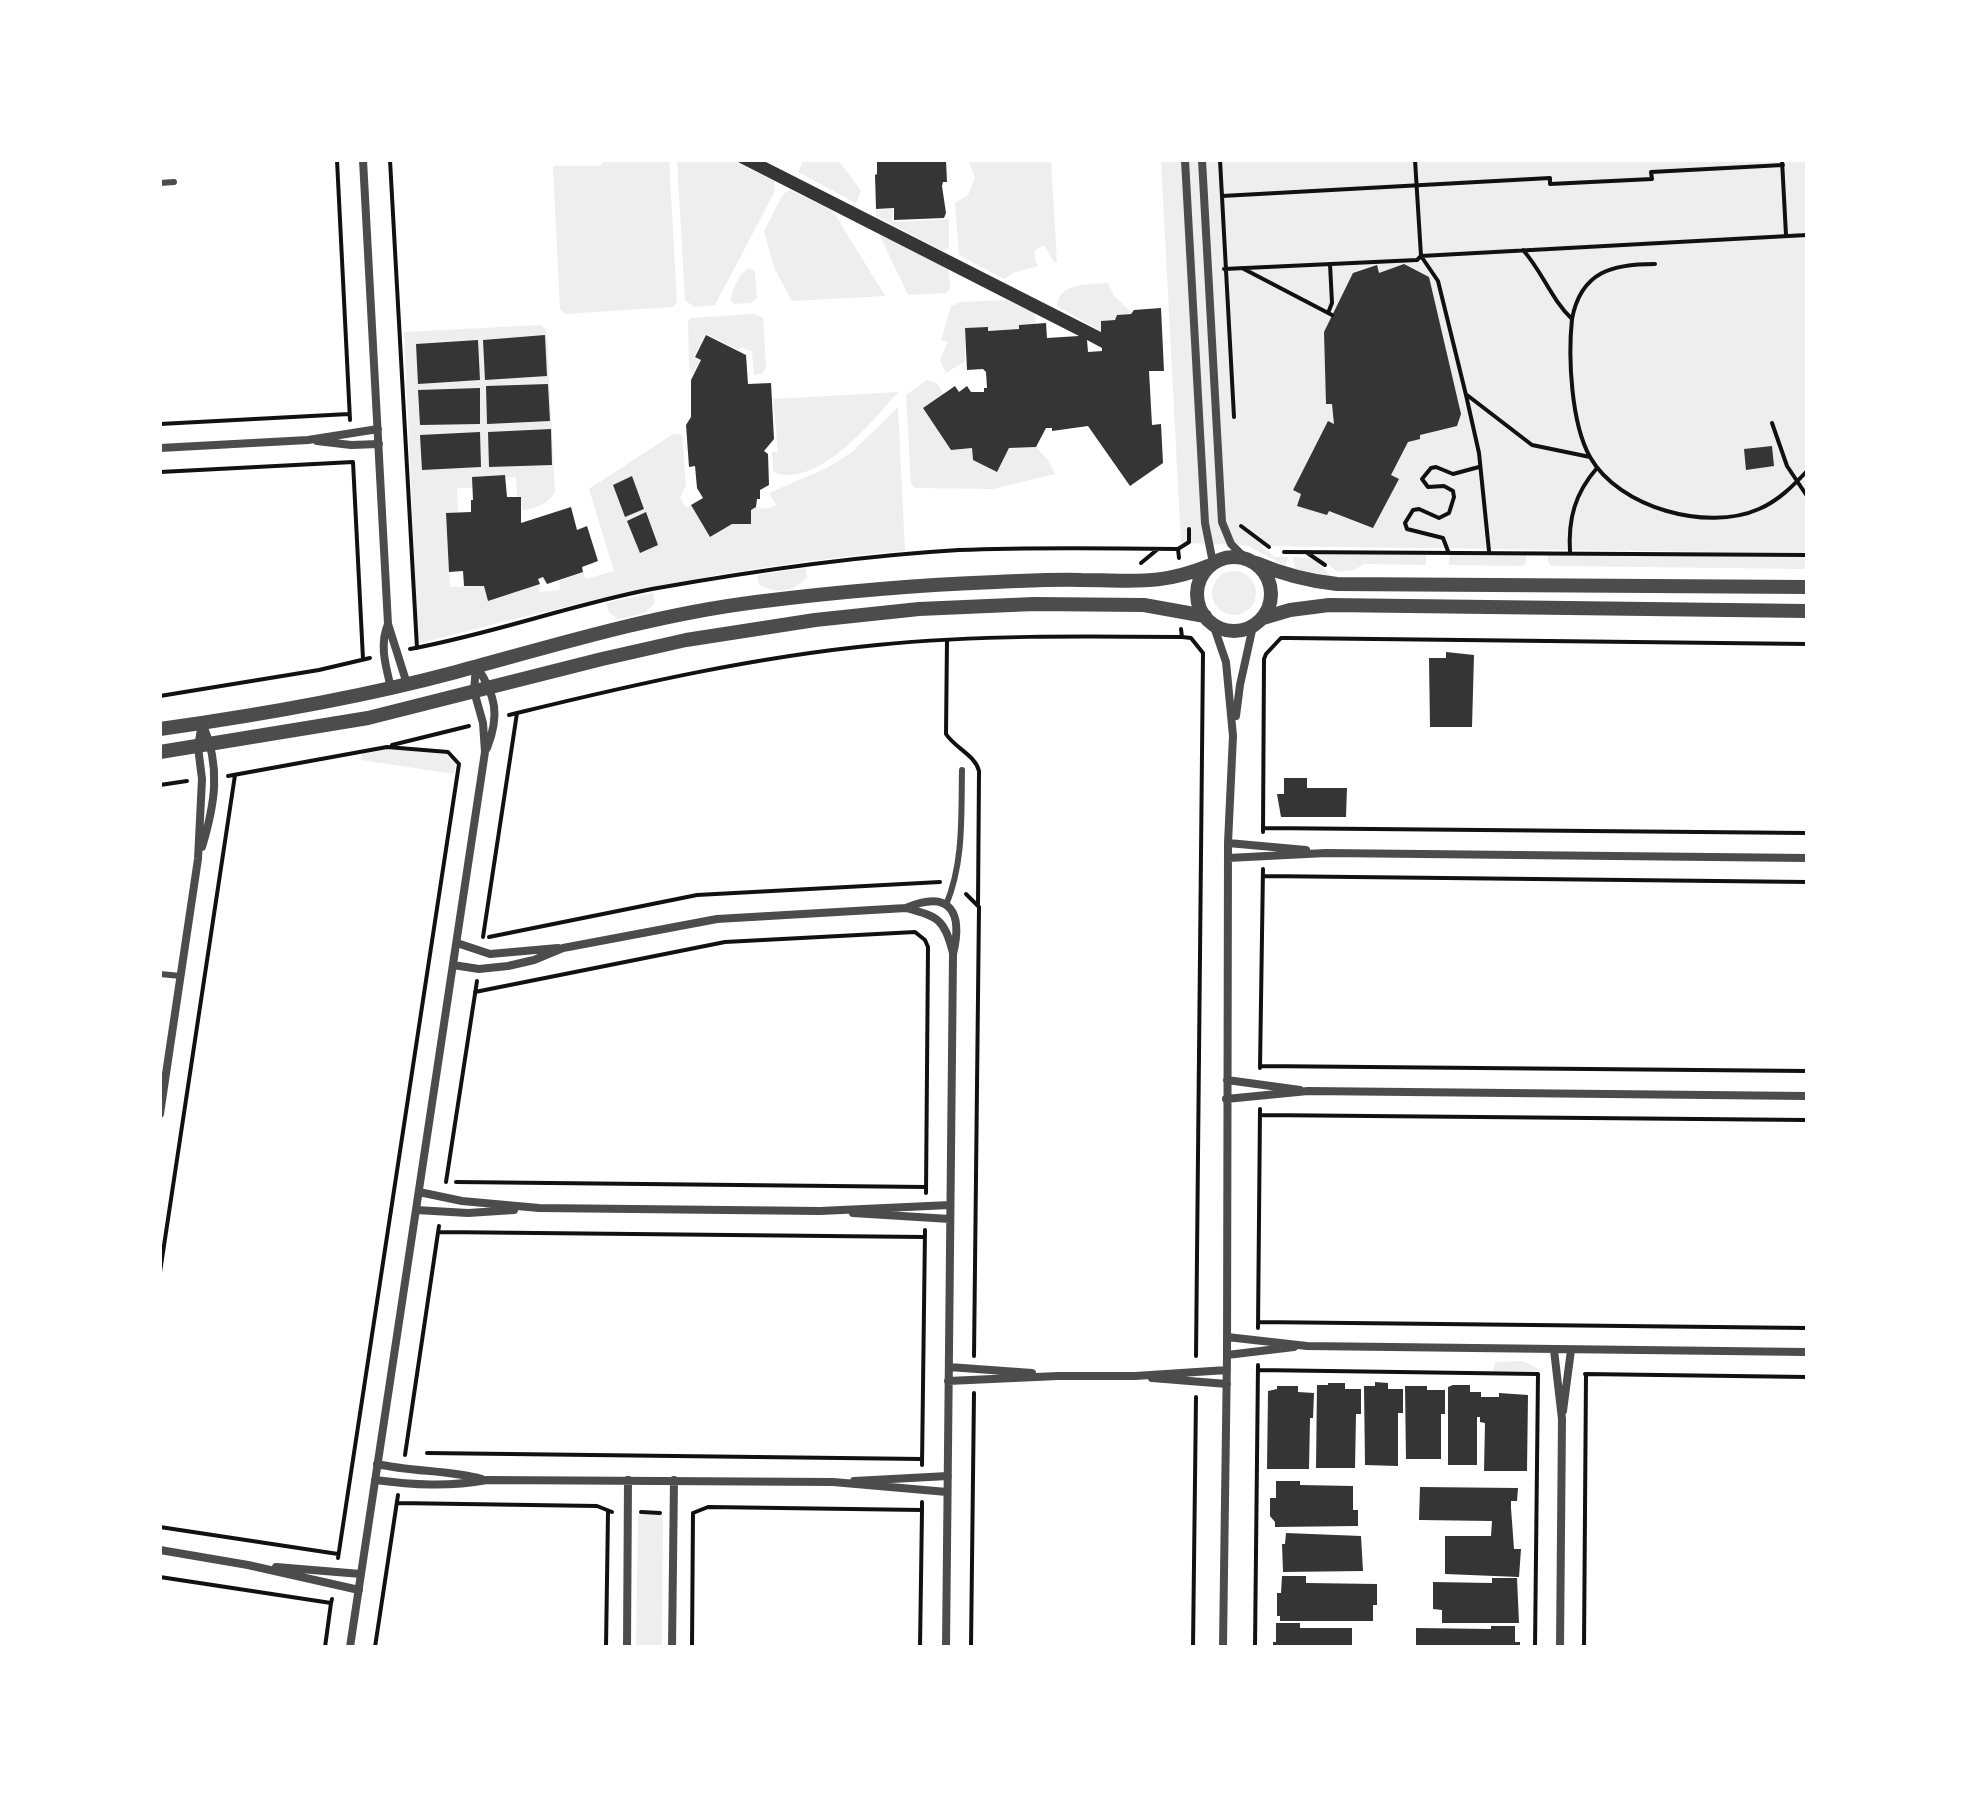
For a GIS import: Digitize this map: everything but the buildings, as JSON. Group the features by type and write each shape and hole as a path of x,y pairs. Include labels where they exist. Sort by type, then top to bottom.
{"street":[{"path":"363,160 388,624 407,684"},
{"path":"1185,160 1205,523 1212,564"},
{"path":"1202,160 1222,522 1231,544 1270,583 1269,607 1258,622 1240,685 1233,736 1228,843 1223,1647"},
{"path":"160,448 308,440 378,429"},
{"path":"308,440 351,445 379,444"},
{"path":"160,729 295,708 391,688 610,629 753,602 921,585 1079,579 1149,582 1181,577 1233,556 1278,572 1337,584 1807,587"},
{"path":"1212,564 1198,583 1197,595 1226,662 1233,736"},
{"path":"160,752 368,718 686,640 869,613 1034,604 1126,604 1209,620 1233,631 1290,610 1329,605 1807,611"},
{"path":"388,624 383,635 391,688"},
{"path":"350,1647 485,752 495,720 489,687 476,666"},
{"path":"476,666 474,691 483,723 485,752"},
{"path":"198,859 212,816 216,778 205,746 202,723"},
{"path":"160,1114 198,859 205,746"},
{"path":"1228,843 1326,853"},
{"path":"1228,858 1326,853 1807,858"},
{"path":"457,943 490,954 564,948 717,919 906,908 926,901 946,905 954,912 958,933 953,954 946,1647"},
{"path":"906,908 937,917 948,933 953,954"},
{"path":"453,965 479,969 534,960 564,948"},
{"path":"160,1025 173,1024"},
{"path":"160,1042 170,1046"},
{"path":"1227,1080 1308,1091"},
{"path":"1226,1099 1308,1091 1807,1096"},
{"path":"419,1192 462,1201 539,1208 820,1211 950,1219"},
{"path":"820,1211 950,1205"},
{"path":"416,1210 468,1213 539,1208"},
{"path":"1227,1337 1307,1346 1807,1352"},
{"path":"1227,1355 1307,1346"},
{"path":"1554,1350 1562,1419 1560,1647"},
{"path":"1562,1419 1571,1350"},
{"path":"949,1367 1058,1376"},
{"path":"948,1381 1227,1370"},
{"path":"1135,1376 1227,1384"},
{"path":"377,1464 403,1470 461,1473 487,1480"},
{"path":"375,1480 461,1485 487,1480 833,1482 948,1476"},
{"path":"627,1647 628,1480"},
{"path":"672,1647 674,1480"},
{"path":"833,1482 947,1492"},
{"path":"160,1552 248,1565 361,1574"},
{"path":"248,1565 359,1590"}],"lane":[{"path":"160,183 174,182"},
{"path":"946,905 960,859 962,770"},
{"path":"160,974 181,976"}],"path":[{"path":"337,160 351,431"},
{"path":"390,160 417,648"},
{"path":"1220,160 1234,426"},
{"path":"1415,160 1421,256 1438,281 1466,395 1480,467 1489,552"},
{"path":"1222,196 1550,178 1550,184 1652,179 1651,172 1782,162 1786,235"},
{"path":"1207,271 1807,235"},
{"path":"1523,250 1541,273 1556,301 1572,319"},
{"path":"1240,267 1330,314 1330,264"},
{"path":"1655,264 1619,266 1599,274 1582,290 1572,319 1570,349 1577,413 1582,441 1597,468 1618,490 1633,499 1663,511 1702,516 1732,516 1758,510 1783,494 1807,471"},
{"path":"1466,395 1532,445 1590,457"},
{"path":"160,424 350,414"},
{"path":"1772,423 1787,466 1807,496"},
{"path":"351,445 363,659"},
{"path":"160,472 353,462"},
{"path":"1448,551 1443,538 1412,533 1406,527 1413,510 1443,517 1449,513 1453,501 1451,488 1428,487 1422,479 1435,467 1453,474 1480,467"},
{"path":"1570,552 1571,522 1578,493 1597,468"},
{"path":"1239,521 1275,552 1807,555"},
{"path":"1178,549 1189,542 1189,524"},
{"path":"1180,619 1182,637"},
{"path":"1289,638 1290,630"},
{"path":"495,720 685,673 878,645 1051,636 1191,638 1203,653 1196,1370"},
{"path":"1263,845 1264,659 1281,638 1807,644"},
{"path":"160,696 319,670 384,655"},
{"path":"517,713 483,938 697,895 928,882 954,885 979,907 974,1368"},
{"path":"216,778 387,747 483,723"},
{"path":"336,1571 459,764 448,752 387,747"},
{"path":"160,1272 235,775"},
{"path":"160,785 202,779"},
{"path":"1263,828 1807,833"},
{"path":"1260,1083 1263,858"},
{"path":"1263,876 1807,882"},
{"path":"475,992 725,942 915,932 928,947 925,1205"},
{"path":"479,969 446,1182 926,1187"},
{"path":"1260,1066 1807,1071"},
{"path":"1258,1339 1260,1097"},
{"path":"1260,1115 1807,1120"},
{"path":"403,1470 441,1212"},
{"path":"922,1476 925,1219"},
{"path":"439,1232 925,1237"},
{"path":"1258,1322 1807,1328"},
{"path":"1255,1647 1258,1352"},
{"path":"1258,1370 1556,1374"},
{"path":"1535,1647 1538,1374"},
{"path":"1569,1374 1807,1377"},
{"path":"1584,1647 1586,1374"},
{"path":"971,1647 974,1382"},
{"path":"1193,1647 1196,1383"},
{"path":"421,1453 922,1459"},
{"path":"375,1647 400,1483"},
{"path":"920,1647 922,1492"},
{"path":"397,1503 597,1506 608,1512 673,1513 693,1513 708,1507 922,1510"},
{"path":"606,1647 608,1512"},
{"path":"692,1647 693,1513"},
{"path":"160,1527 338,1554"},
{"path":"160,1577 331,1603"},
{"path":"325,1647 334,1585"}],"shaded area":[{"path":"604,160 669,160 677,302 673,307 565,314 560,309 553,166 600,166"},
{"path":"677,160 732,160 774,181 775,191 715,305 694,307 685,300"},
{"path":"804,160 838,160 861,191 856,203 798,172"},
{"path":"968,160 1051,160 1057,262 1045,246 1041,247 1035,253 1038,266 1004,279 959,255 955,203 968,195 975,178"},
{"path":"1161,160 1807,160 1807,553 1261,546 1275,557 1288,557 1286,566 1246,545 1181,543"},
{"path":"790,190 833,211 885,296 792,301 774,268 764,231 783,194"},
{"path":"893,209 892,222 949,219 949,248 943,251 876,216 876,210"},
{"path":"879,234 949,270 950,289 946,293 908,295"},
{"path":"749,268 755,272 757,298 751,303 735,304 731,301 734,287"},
{"path":"1108,283 1114,296 1132,313 1117,315 1115,320 1101,321 1101,331 1057,306 1059,298 1069,289"},
{"path":"1007,300 1034,313 1036,324 1019,325 1019,329 988,331 987,327 965,328 965,361 946,373 940,360 948,342 941,340 951,306 961,302"},
{"path":"754,314 763,318 766,367 762,374 754,375 752,352 741,347 739,350 706,334 694,357 700,360 692,375 688,321 691,318"},
{"path":"541,325 547,336 555,492 541,505 522,510 521,497 517,497 516,477 473,477 473,488 457,488 458,513 446,514 450,587 540,584 539,592 560,590 559,581 583,572 586,579 614,571 589,489 673,434 682,435 686,485 680,498 686,508 691,505 711,537 732,524 750,524 751,510 776,505 769,493 827,468 851,453 898,407 905,551 781,565 659,586 418,644 404,332"},
{"path":"927,380 937,383 944,394 951,450 972,448 973,460 997,472 1009,449 1036,447 1055,474 993,489 915,488 911,485 906,395"},
{"path":"898,392 859,435 825,462 808,471 790,475 773,472 772,452 778,452 773,399"},
{"path":"1426,553 1426,565 1364,564 1354,570 1338,572 1314,554"},
{"path":"1449,553 1526,554 1526,562 1522,566 1449,565"},
{"path":"1548,554 1807,557 1807,569 1552,566 1548,563"},
{"path":"1293,557 1315,559 1331,576 1295,569"},
{"path":"806,568 807,578 787,590 759,585 757,575"},
{"path":"1234,571 1249,578 1256,593 1249,608 1234,615 1219,608 1212,593 1219,578"},
{"path":"653,593 655,603 645,613 618,619 609,612 606,603"},
{"path":"387,749 446,754 456,764 454,774 361,760 362,754"},
{"path":"1523,1361 1542,1371 1493,1371 1495,1362"},
{"path":"638,1515 663,1515 662,1647 636,1647"}]}
